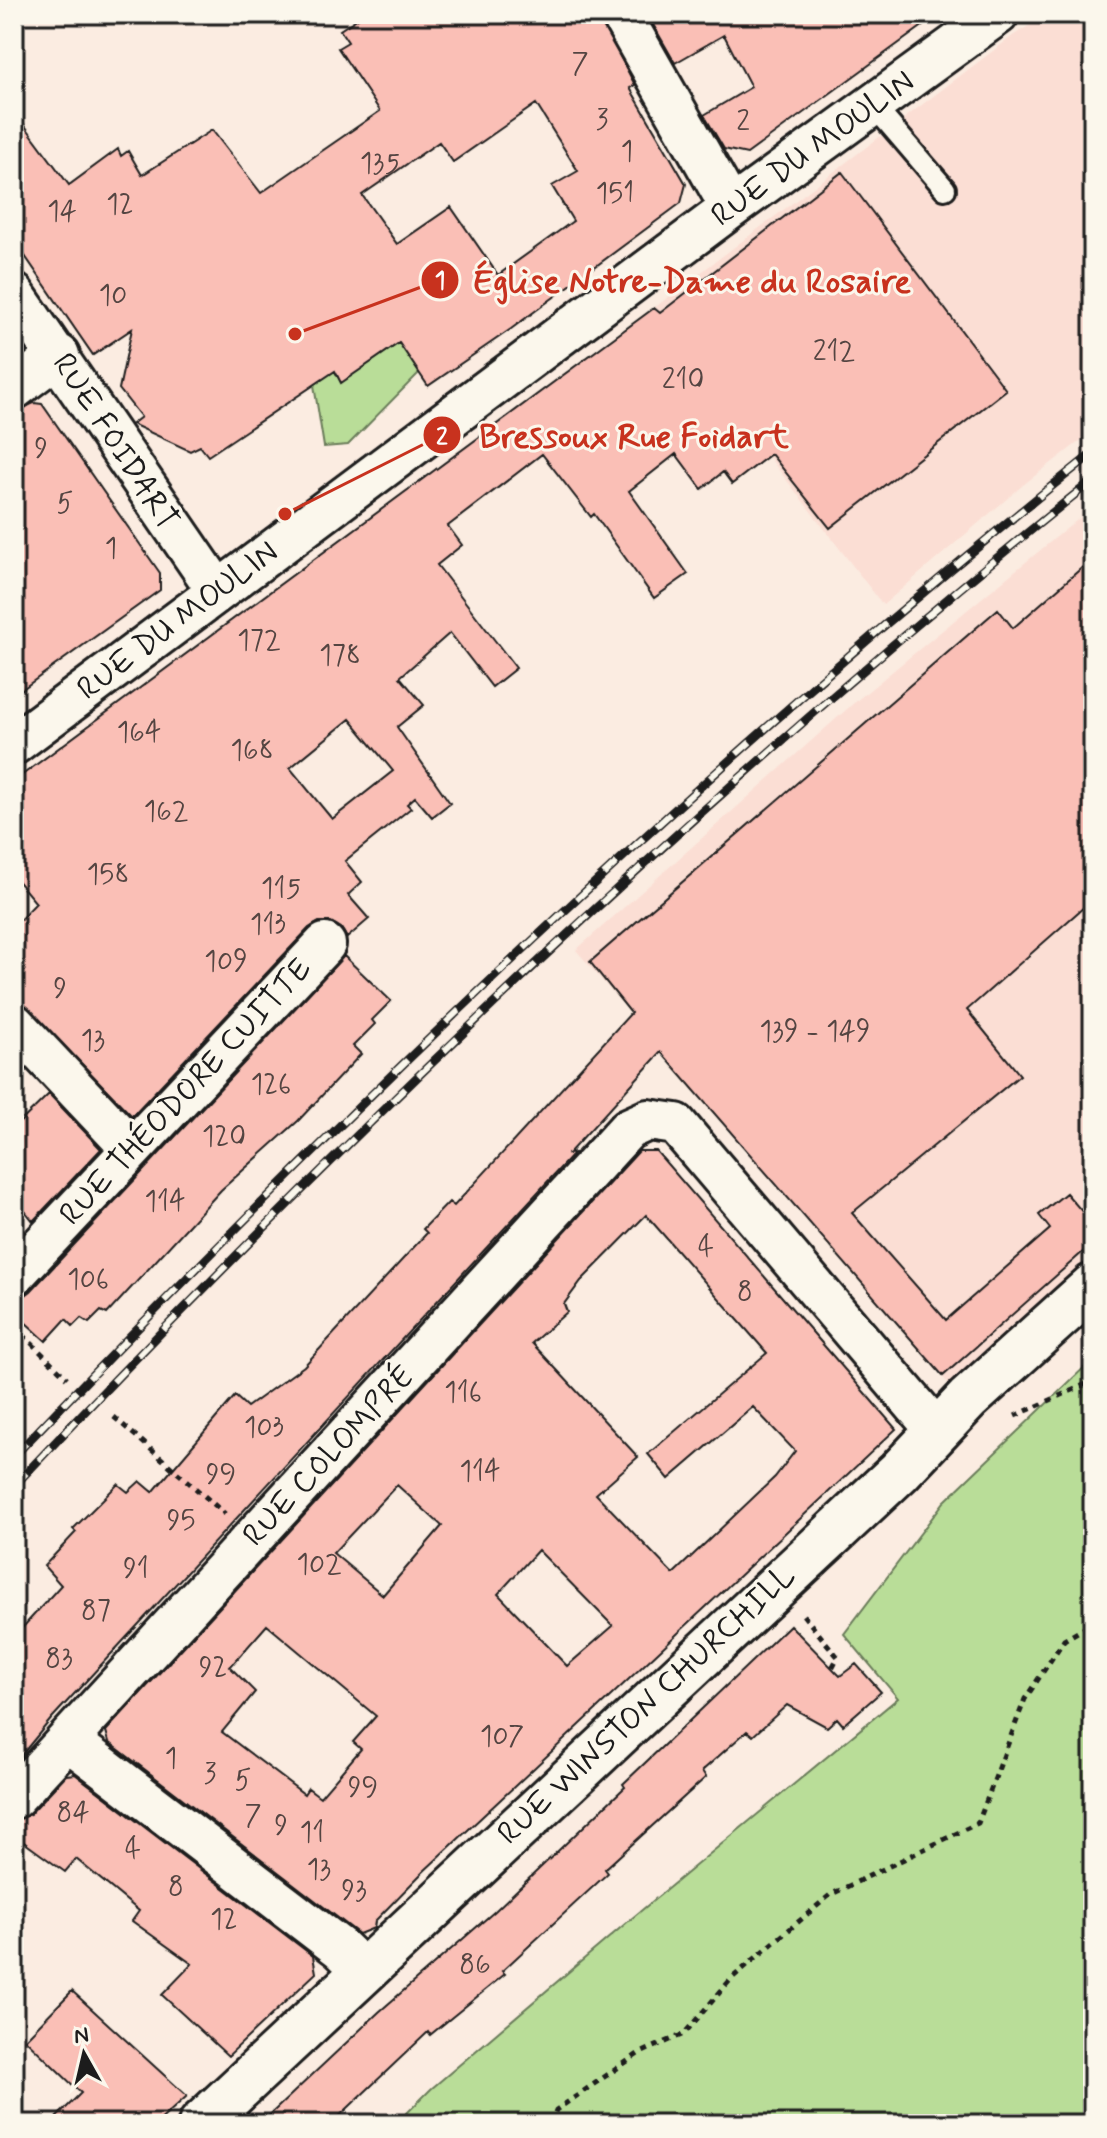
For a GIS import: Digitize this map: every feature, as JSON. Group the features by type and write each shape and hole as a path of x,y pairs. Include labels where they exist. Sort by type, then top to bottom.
{"main road":[{"name":"RUE WINSTON CHURCHILL","path":"201,2124 899,1472 968,1399 1093,1286"}],"street":[{"path":"621,14 731,208"},
{"name":"RUE DU MOULIN","path":"14,744 731,208 998,14"},
{"name":"RUE FOIDART","path":"14,294 59,355 185,547 217,590"},
{"path":"14,389 59,355"},
{"name":"RUE THÉODORE CUITTE","path":"14,1275 325,944"},
{"path":"14,1024 131,1148"},
{"name":"RUE COLOMPRÉ","path":"14,1798 628,1129 648,1120 676,1124 938,1432"},
{"path":"68,1740 328,1938 363,1970"}],"lane":[{"path":"873,105 945,189"}],"path":[{"path":"14,1326 67,1378"},
{"path":"114,1417 250,1541"},
{"path":"802,1614 838,1657 832,1668"},
{"path":"551,2124 556,2110 638,2054 684,2034 732,1978 830,1895 978,1823 1025,1699 1064,1640 1093,1623"}],"shaded area":[{"path":"1048,14 1093,14 1093,431 1023,485 883,605 654,308 1014,35"},
{"path":"1093,507 1093,1258 953,1389 576,950 855,702"}],"green space":[{"path":"399,343 420,372 348,445 324,447 314,385 334,370 341,382"},
{"path":"1093,1359 1093,2124 396,2124 431,2089 625,1924 898,1698 844,1634 944,1502"}],"building":[{"path":"364,14 598,14 635,85 630,88 686,184 681,203 511,329 428,386 399,343 341,383 335,371 208,456 200,446 190,451 132,424 141,417 119,389 132,329 93,355 14,240 14,111 69,185 118,149 121,156 128,151 142,175 212,130 261,193 380,111 338,48 348,42 340,30","holes":["536,104 578,171 552,186 573,221 498,275 451,207 397,244 362,195 439,142 453,162"]},
{"path":"647,14 939,14 747,154 724,149 704,115 751,87 724,35 675,63"},
{"path":"842,172 1006,390 830,528 771,454 732,484 723,472 702,489 676,454 629,491 688,574 654,598 594,514 591,517 542,454 448,526 462,545 437,565 516,668 492,687 450,633 400,677 424,705 397,727 450,803 432,817 415,797 407,804 411,808 345,861 362,882 348,895 369,919 347,938 341,928 331,922 319,922 309,928 132,1116 14,994 14,926 36,903 14,877 14,781 654,308 660,313","holes":["350,719 393,771 332,819 290,768"]},
{"path":"34,403 42,404 160,573 160,590 14,695 14,412"},
{"path":"1093,558 1093,899 967,1010 1020,1075 852,1213 946,1320 1050,1229 1039,1215 1066,1193 1093,1224 1093,1243 943,1376 661,1052 568,1154 574,1153 52,1718 14,1764 14,1637 61,1585 44,1566 76,1532 73,1529 118,1484 128,1492 140,1481 153,1492 235,1396 247,1407 304,1366 427,1233 423,1229 449,1202 454,1206 631,1013 590,962 998,609 1013,628"},
{"path":"344,956 391,1001 372,1020 375,1024 353,1046 361,1054 298,1121 221,1190 107,1314 101,1311 89,1323 81,1318 73,1326 66,1319 46,1341 14,1312 14,1304 31,1291"},
{"path":"49,1094 101,1149 33,1221 14,1197 14,1128"},
{"path":"639,1151 656,1151 896,1429 422,1873 375,1921 374,1928 359,1934 109,1742 106,1731","holes":["646,1215 767,1353 648,1454 669,1479 753,1407 795,1451 775,1477 673,1574 596,1494 638,1457 532,1343 567,1312 564,1304 581,1281","397,1485 442,1526 383,1595 333,1553","538,1550 613,1626 567,1666 498,1594","267,1625 376,1716 353,1742 361,1749 320,1797 308,1788 304,1794 222,1732 255,1692 230,1667"]},
{"path":"790,1625 840,1676 856,1664 881,1692 843,1725 837,1718 827,1727 787,1705 753,1736 747,1731 702,1771 706,1777 605,1869 608,1873 502,1971 505,1974 430,2035 428,2032 331,2124 260,2124 379,2012 495,1911"},
{"path":"75,1774 313,1956 316,1973 228,2056 162,1995 192,1964 132,1921 139,1911 76,1859 65,1872 14,1835 14,1820 30,1814 66,1775"},
{"path":"72,1991 187,2096 156,2124 50,2124 81,2093 25,2039"}],"railway":[{"path":"14,1456 272,1193 537,936 810,689 1093,453"},
{"path":"14,1486 271,1221 536,964 810,716 1093,480"}],"place":[{"name":"Église Notre-Dame du Rosaire","path":"295,334"},
{"name":"Bressoux Rue Foidart","path":"285,514"}]}
